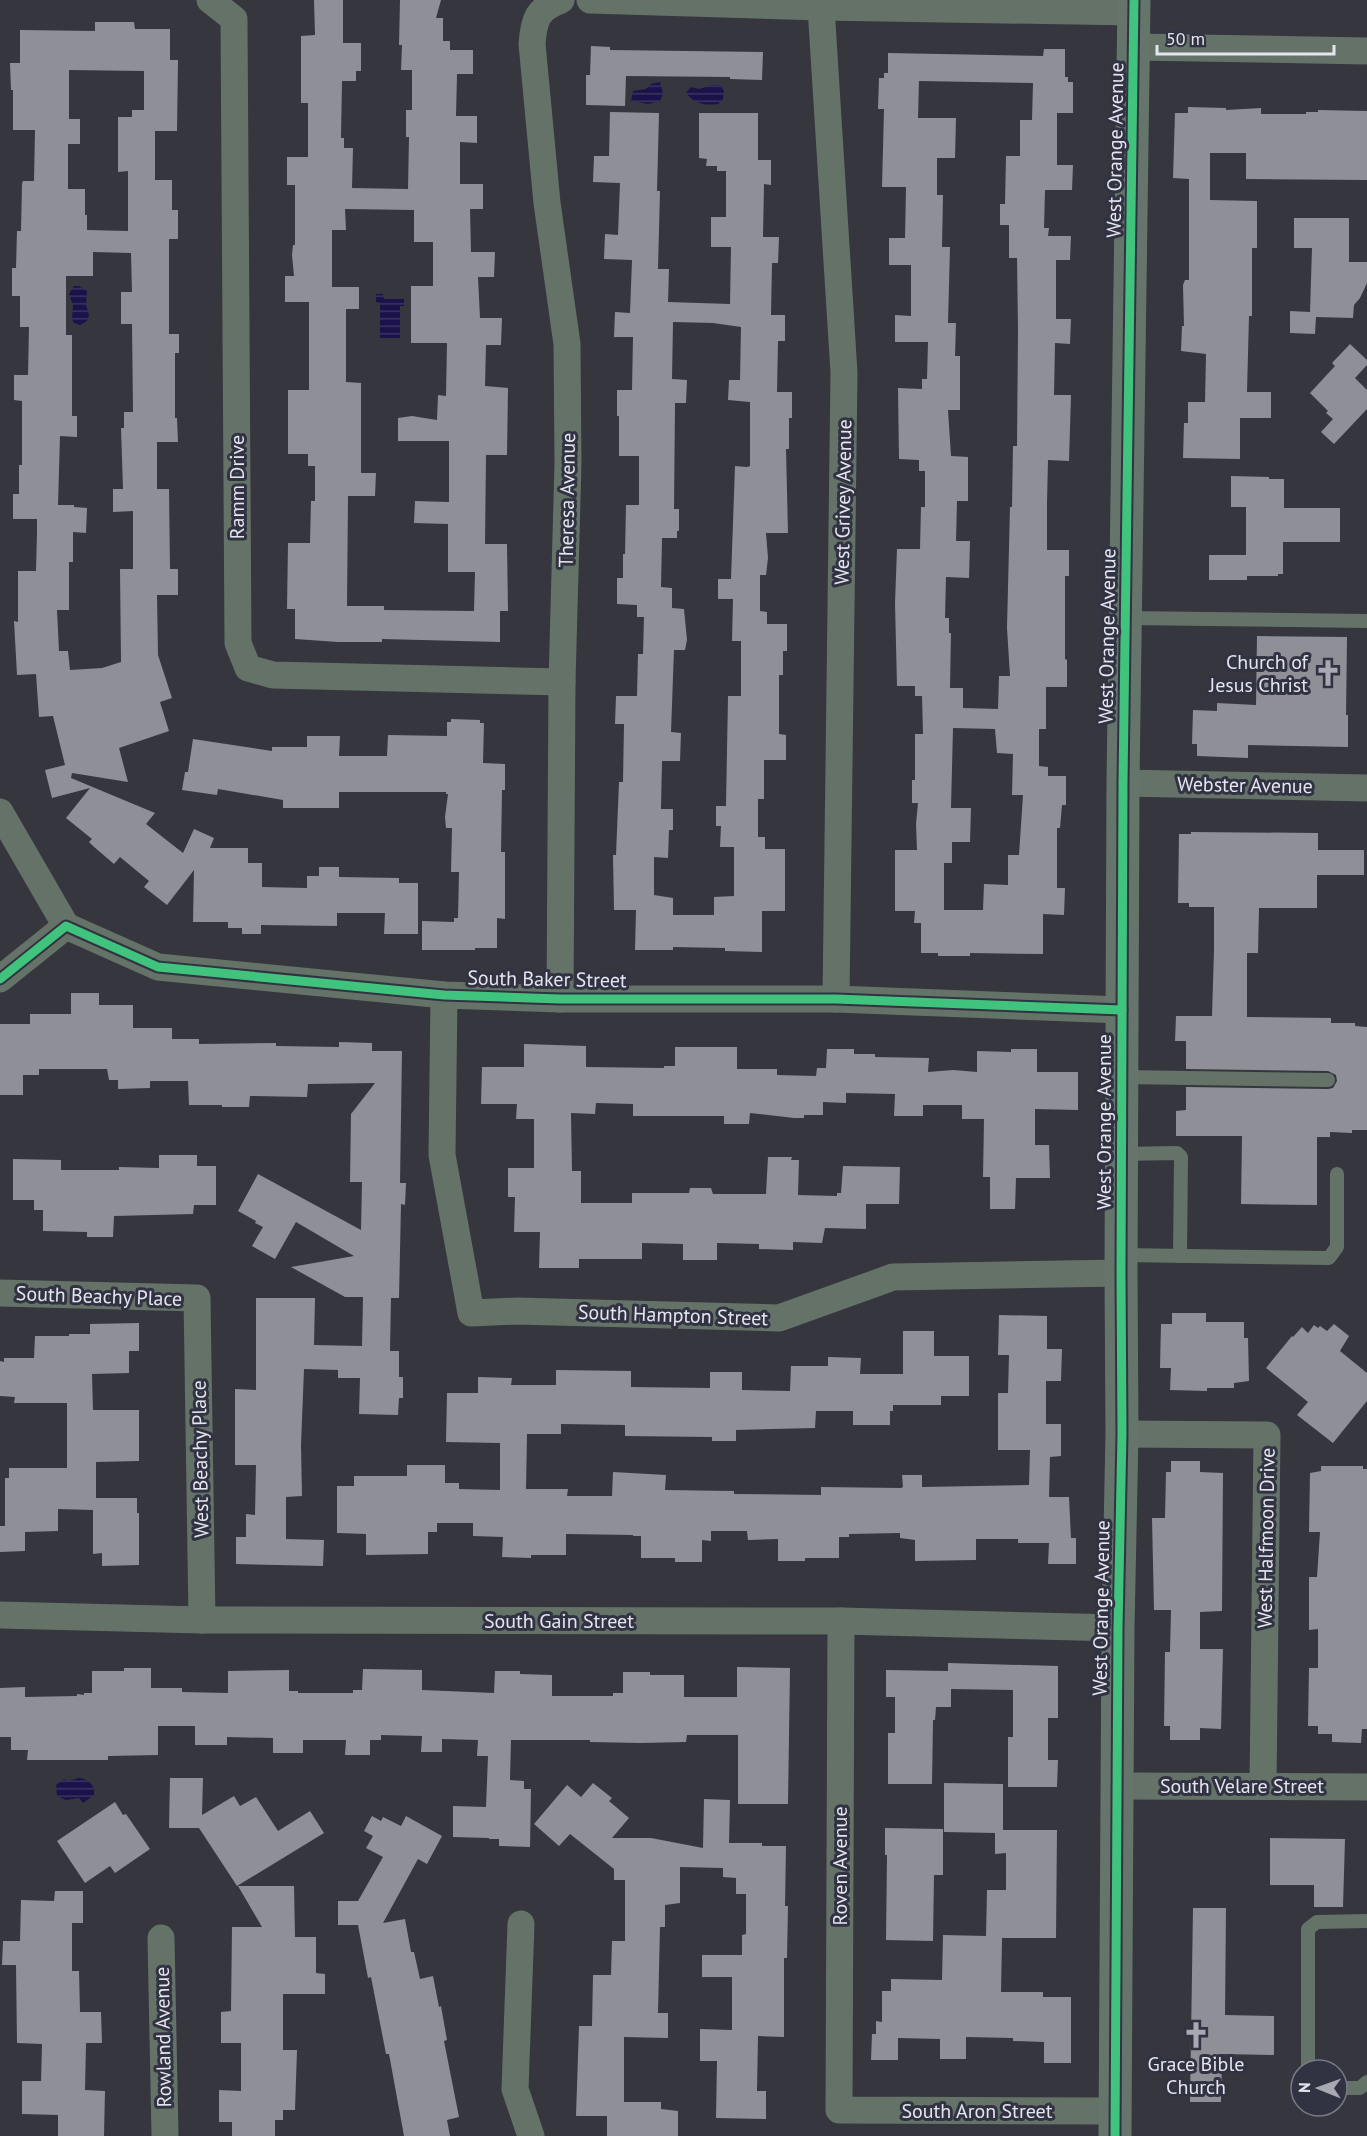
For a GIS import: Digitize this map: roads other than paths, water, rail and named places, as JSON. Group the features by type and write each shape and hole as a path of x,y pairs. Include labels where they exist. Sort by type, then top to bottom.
{"street":[{"name":"Ramm Drive","path":"210,0 234,19 238,643 248,668 273,675 562,682"},
{"path":"591,0 821,7 1134,6"},
{"name":"Theresa Avenue","path":"553,3 534,26 532,44 547,202 567,344 568,463 562,682 560,999"},
{"name":"West Orange Avenue","path":"1115,2124 1118,1628 1122,1434 1123,783 1134,6"},
{"name":"West Grivey Avenue","path":"821,7 844,373 836,999"},
{"path":"1135,47 1367,51"},
{"name":"Webster Avenue","path":"1123,783 1367,788"},
{"path":"0,813 66,926 0,979"},
{"name":"South Baker Street","path":"66,926 158,968 444,995 560,999 836,999 1122,1010"},
{"name":"South Hampton Street","path":"444,995 442,1155 471,1313 517,1311 779,1318 893,1277 1121,1264"},
{"name":"South Beachy Place","path":"0,1293 198,1299"},
{"name":"West Beachy Place","path":"198,1299 202,1620"},
{"name":"West Halfmoon Drive","path":"1122,1434 1267,1435 1263,1786"},
{"name":"South Gain Street","path":"0,1615 202,1620 841,1621 1118,1628"},
{"name":"Roven Avenue","path":"839,2110 841,1621"},
{"name":"South Velare Street","path":"1118,1786 1367,1787"},
{"path":"521,1924 515,2089 531,2136"},
{"name":"Rowland Avenue","path":"161,1938 165,2136"},
{"name":"South Aron Street","path":"839,2110 1115,2124"}],"lane":[{"path":"1126,618 1367,621"},
{"path":"1122,1077 1328,1080"},
{"path":"1122,1154 1177,1153 1181,1157 1180,1256"},
{"path":"1121,1264 1180,1256 1329,1258 1337,1247 1336,1174"},
{"path":"1308,2058 1308,1929 1317,1922 1367,1921"},
{"path":"1349,2088 1360,2088 1367,2082"}],"place":[{"name":"Church of Jesus Christ","path":"1328,673"},
{"name":"Grace Bible Church","path":"1196,2035"}]}
